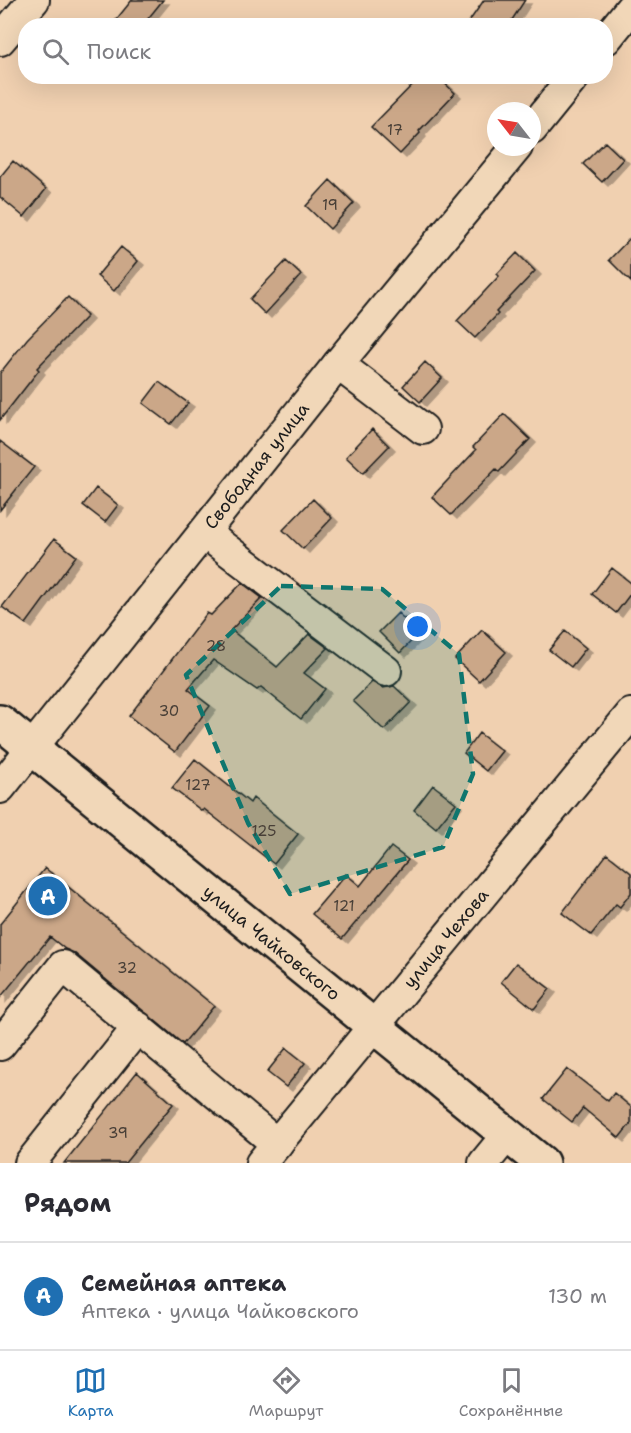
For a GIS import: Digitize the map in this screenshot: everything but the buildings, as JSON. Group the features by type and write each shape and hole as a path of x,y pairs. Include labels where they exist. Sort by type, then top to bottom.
{"main road":[{"name":"улица Чайковского","path":"0,722 542,1163"}],"street":[{"path":"19,18 34,0"},
{"path":"613,30 631,8"},
{"path":"0,40 18,19"},
{"path":"541,118 569,84"},
{"name":"Свободная улица","path":"0,788 338,364 510,156"},
{"path":"338,364 423,429"},
{"path":"205,533 386,672"},
{"name":"улица Чехова","path":"269,1153 631,714"},
{"path":"0,1045 63,966 138,1027 269,1153"},
{"path":"30,1163 138,1027"},
{"path":"483,1163 507,1135"}],"highlighted area":[{"path":"281,586 382,589 459,654 473,774 443,847 290,894 248,823 186,675"}],"place":[{"name":"Семейная аптека","path":"48,896"}]}
